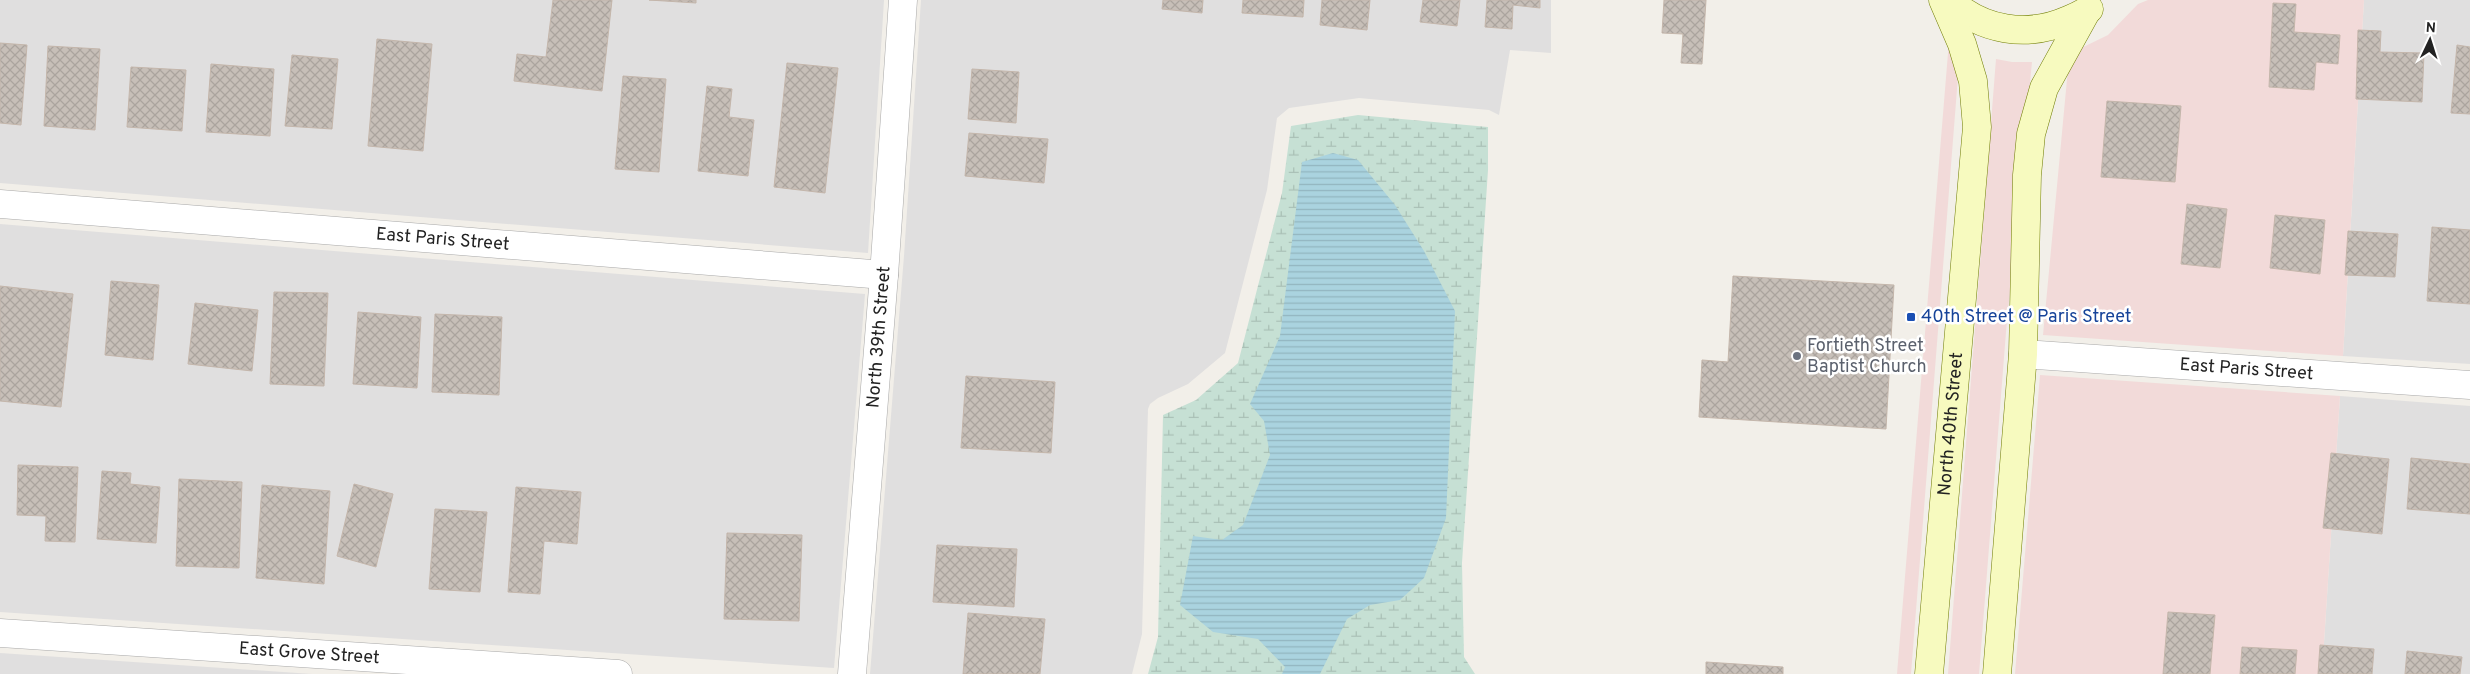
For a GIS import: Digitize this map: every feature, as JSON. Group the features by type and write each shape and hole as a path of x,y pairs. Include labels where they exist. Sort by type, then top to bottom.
{"main road":[{"name":"North 40th Street","path":"1930,674 1977,128 1973,81 1962,44 1943,0"},
{"path":"1949,0 1961,11 1986,25 2018,31 2049,28 2092,6"},
{"path":"1997,674 2023,354 2027,175 2031,134 2044,88 2092,6"}],"street":[{"name":"North 39th Street","path":"852,674 884,275 903,0"},
{"name":"East Paris Street","path":"0,204 884,275"},
{"name":"East Paris Street","path":"2023,354 2470,385"},
{"name":"East Grove Street","path":"0,632 618,674"}],"shaded area":[{"path":"0,0 884,0 868,253 0,183"},
{"path":"921,0 1551,0 1551,53 1510,50 1499,115 1489,110 1359,98 1289,108 1277,118 1267,190 1225,353 1188,384 1158,398 1150,404 1148,409 1142,634 1132,674 870,674 904,256"},
{"path":"2148,0 2364,0 2343,356 2043,335 2069,58 2071,53 2108,35 2138,4"},
{"path":"2364,0 2470,0 2470,364 2343,356"},
{"path":"1949,41 1960,51 1911,674 1897,674"},
{"path":"1996,59 2012,62 2032,62 2006,332 1979,674 1948,674"},
{"path":"0,224 865,294 834,668 0,612"},
{"path":"2040,375 2340,396 2322,674 2015,674"},
{"path":"2340,396 2470,406 2470,674 2322,674"},
{"path":"0,653 312,674 0,674"}],"green space":[{"path":"1358,115 1488,127 1488,170 1462,563 1464,657 1475,674 1148,674 1158,637 1163,415 1196,400 1238,363 1282,193 1291,126"}],"water":[{"path":"1333,153 1358,160 1395,205 1424,251 1455,311 1446,518 1424,578 1400,600 1370,605 1347,619 1320,674 1282,674 1285,667 1258,639 1213,632 1180,605 1193,536 1222,540 1243,525 1270,455 1264,421 1250,404 1280,336 1302,162"}],"building":[{"path":"553,0 612,0 602,91 514,81 517,54 546,57"},
{"path":"649,0 696,0 696,3"},
{"path":"1163,0 1203,0 1202,13 1162,9"},
{"path":"1243,0 1304,0 1303,17 1242,13"},
{"path":"1322,0 1370,0 1367,30 1320,25"},
{"path":"1423,0 1460,0 1457,26 1420,22"},
{"path":"1487,0 1540,0 1540,8 1513,5 1512,29 1485,27"},
{"path":"1664,0 1706,0 1702,64 1681,63 1683,34 1662,33"},
{"path":"2273,3 2296,4 2294,32 2340,35 2338,64 2316,62 2314,90 2269,87"},
{"path":"2358,30 2381,31 2380,52 2424,53 2422,102 2356,99"},
{"path":"377,39 432,44 423,151 368,146"},
{"path":"0,43 27,45 21,125 0,123"},
{"path":"2457,45 2470,47 2470,114 2451,113"},
{"path":"48,46 100,49 95,130 44,126"},
{"path":"292,55 338,59 332,129 285,126"},
{"path":"787,63 838,68 825,193 774,187"},
{"path":"211,64 274,69 270,136 206,132"},
{"path":"131,67 186,70 182,131 127,127"},
{"path":"972,69 1019,72 1016,123 968,119"},
{"path":"623,76 666,79 659,172 615,169"},
{"path":"707,86 732,89 729,117 754,120 748,176 698,171"},
{"path":"2107,101 2181,106 2175,182 2101,177"},
{"path":"969,133 1048,139 1044,183 965,176"},
{"path":"2187,204 2227,209 2220,268 2181,264"},
{"path":"2275,215 2325,220 2320,274 2270,268"},
{"path":"2432,227 2470,230 2470,304 2427,301"},
{"path":"2348,231 2398,234 2395,277 2345,275"},
{"path":"1733,276 1894,285 1886,429 1699,417 1702,360 1728,362"},
{"path":"111,281 159,285 153,360 105,355"},
{"path":"0,286 73,294 61,407 0,401"},
{"path":"274,292 328,293 324,386 270,384"},
{"path":"195,303 258,310 252,371 188,364"},
{"path":"358,312 421,317 417,388 353,384"},
{"path":"435,314 502,317 499,395 432,392"},
{"path":"966,376 1055,382 1051,453 961,448"},
{"path":"2331,453 2389,459 2382,534 2323,528"},
{"path":"2411,458 2470,464 2470,514 2407,509"},
{"path":"18,465 78,467 75,542 45,541 46,516 17,515"},
{"path":"102,471 131,473 130,484 160,487 156,543 97,539"},
{"path":"179,479 242,482 239,568 176,566"},
{"path":"354,484 393,494 376,567 337,556"},
{"path":"262,485 330,491 324,584 256,578"},
{"path":"516,487 581,492 577,544 544,541 540,594 508,592"},
{"path":"435,509 487,512 480,592 429,589"},
{"path":"727,533 802,535 799,621 724,619"},
{"path":"937,545 1017,549 1014,607 933,602"},
{"path":"2168,612 2215,615 2210,674 2163,674"},
{"path":"968,613 1045,619 1040,674 963,674"},
{"path":"2320,645 2374,649 2372,674 2318,674"},
{"path":"2242,647 2297,650 2295,674 2240,674"},
{"path":"2407,651 2462,657 2460,674 2405,674"},
{"path":"1706,662 1783,667 1783,674 1706,674"}],"place":[{"name":"40th Street @ Paris Street","path":"1911,317"},
{"name":"Fortieth Street Baptist Church","path":"1797,356"}]}
